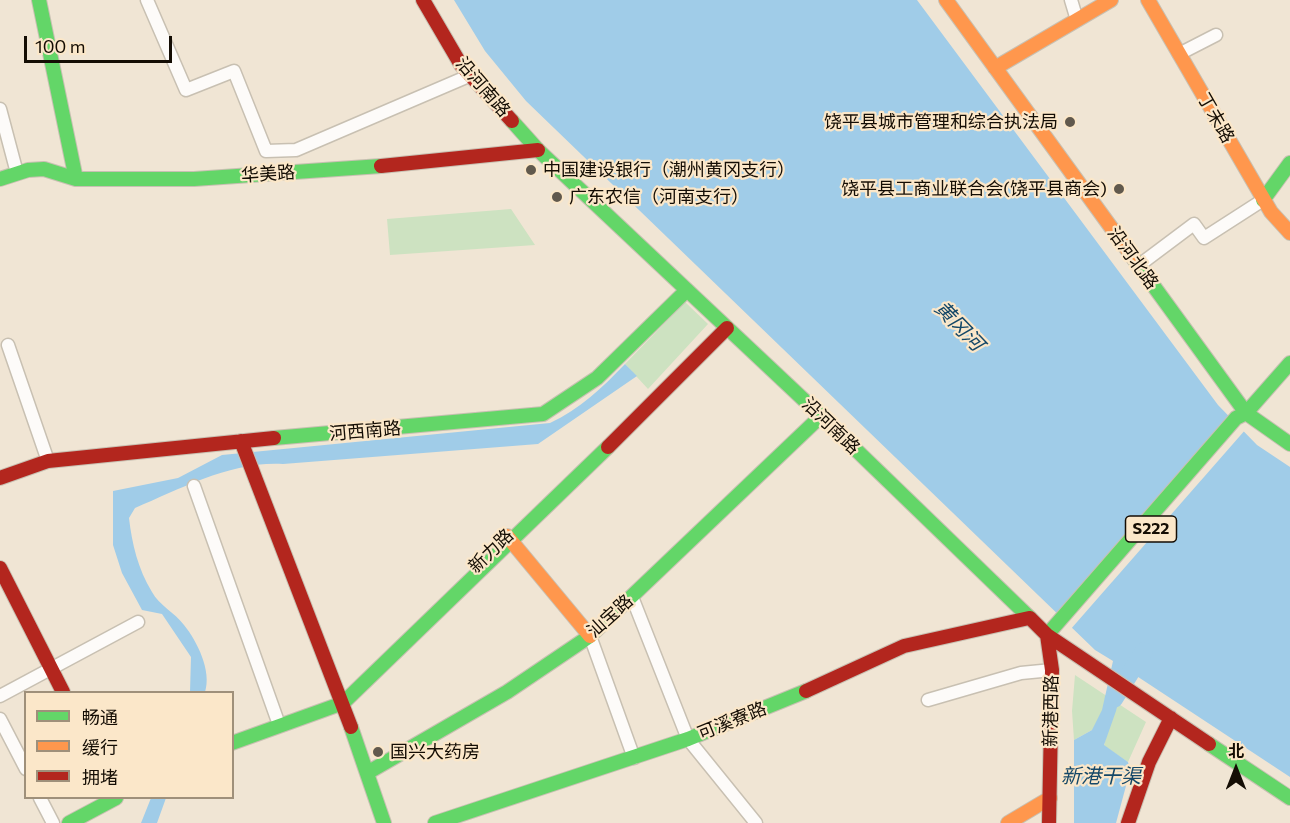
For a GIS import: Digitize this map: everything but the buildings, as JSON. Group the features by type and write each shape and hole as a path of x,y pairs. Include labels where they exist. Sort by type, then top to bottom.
{"main road":[{"path":"39,0 76,179"},
{"name":"沿河南路","path":"423,0 461,65 538,150 821,416 1047,635 1290,798"},
{"name":"沿河北路","path":"946,0 1246,413 1290,444"},
{"path":"996,68 1111,0"},
{"name":"丁未路","path":"1148,0 1263,200 1290,233"},
{"name":"华美路","path":"0,179 17,173 44,169 76,179 194,179 387,166 538,150"},
{"path":"1263,200 1290,165"},
{"name":"河西南路","path":"0,478 48,461 543,414 597,378 687,290"},
{"name":"新力路","path":"234,733 342,700 723,325"},
{"name":"S222","path":"1047,635 1066,627 1243,423 1246,413 1290,363"},
{"name":"汕宝路","path":"367,773 507,692 590,636 821,416"},
{"path":"241,441 342,700 384,823"},
{"path":"509,538 590,636"},
{"path":"0,568 62,691"},
{"name":"可溪寮路","path":"439,822 688,738 822,685 904,646 1029,618"},
{"name":"新港西路","path":"1047,635 1052,670 1049,823"},
{"path":"234,742 342,700"},
{"path":"1128,823 1149,762 1171,718"},
{"path":"1008,823 1050,798"},
{"path":"54,823 99,799"},
{"path":"69,823 114,799"}],"street":[{"path":"147,0 186,90 234,71 267,151 296,150 471,75"},
{"path":"1071,0 1077,20"},
{"path":"1179,54 1216,35"},
{"path":"0,109 17,173"},
{"path":"1138,266 1194,224 1204,238 1263,200"},
{"path":"8,345 48,461"},
{"path":"194,486 277,719"},
{"path":"632,597 688,738 756,823"},
{"path":"0,696 138,622"},
{"path":"590,636 634,758"},
{"path":"928,700 1021,672 1052,670"},
{"path":"0,719 24,765"},
{"path":"41,799 54,823"}],"green space":[{"path":"511,209 535,245 390,255 387,219"},
{"path":"685,302 708,324 648,389 625,364"},
{"path":"1075,675 1146,722 1128,762 1104,746 1106,736 1092,730 1074,740 1072,711"}],"water":[{"name":"黄冈河","path":"454,0 917,0 1218,405 1257,445 1290,467 1290,777 1126,669 1116,711 1104,745 1128,762 1130,771 1116,823 1074,823 1074,740 1092,730 1102,710 1113,661 1095,650 526,101 485,51"},
{"path":"625,364 637,376 538,444 245,467 207,477 135,508 129,518 139,565 155,597 180,621 198,648 205,666 207,684 205,691 190,691 191,657 162,614 142,610 122,573 113,545 113,491 178,478 222,455 550,423 571,411"},
{"path":"151,799 166,799 157,823 141,823"}],"pier":[{"path":"1232,414 1246,429 1070,630 1056,616"}],"waterway":[{"name":"新港干渠","path":"1114,699 1144,651"}],"traffic: fast":[{"path":"39,0 76,179"},
{"path":"512,121 538,150 821,416 1030,618"},
{"path":"1263,200 1290,163"},
{"path":"0,179 28,170 44,169 76,179 194,179 381,166"},
{"path":"1134,259 1246,413 1290,444"},
{"path":"274,438 543,414 597,378 687,290"},
{"path":"1047,635 1236,418 1246,413 1290,363"},
{"path":"367,773 507,692 590,636 821,416"},
{"path":"234,742 343,703 608,447"},
{"path":"435,823 688,739 806,691"},
{"path":"351,727 384,823"},
{"path":"1209,744 1290,798"},
{"path":"69,823 114,799"}],"traffic: slow":[{"path":"946,0 1134,259"},
{"path":"995,68 1111,0"},
{"path":"1148,0 1271,212 1290,233"},
{"path":"507,536 590,636"},
{"path":"1008,823 1050,798"}],"traffic: jam":[{"path":"423,0 461,65 512,121"},
{"path":"381,166 538,150"},
{"path":"608,447 727,328"},
{"path":"0,478 48,461 274,438"},
{"path":"241,441 351,727"},
{"path":"0,568 62,691"},
{"path":"806,691 904,646 1029,618"},
{"path":"1030,618 1047,635 1209,744"},
{"path":"1047,635 1052,670 1049,823"},
{"path":"1128,823 1149,762 1171,718"}],"place":[{"name":"饶平县城市管理和综合执法局","path":"1070,122"},
{"name":"中国建设银行（潮州黄冈支行）","path":"531,170"},
{"name":"饶平县工商业联合会(饶平县商会)","path":"1119,189"},
{"name":"广东农信（河南支行）","path":"557,197"},
{"name":"国兴大药房","path":"378,752"}]}
